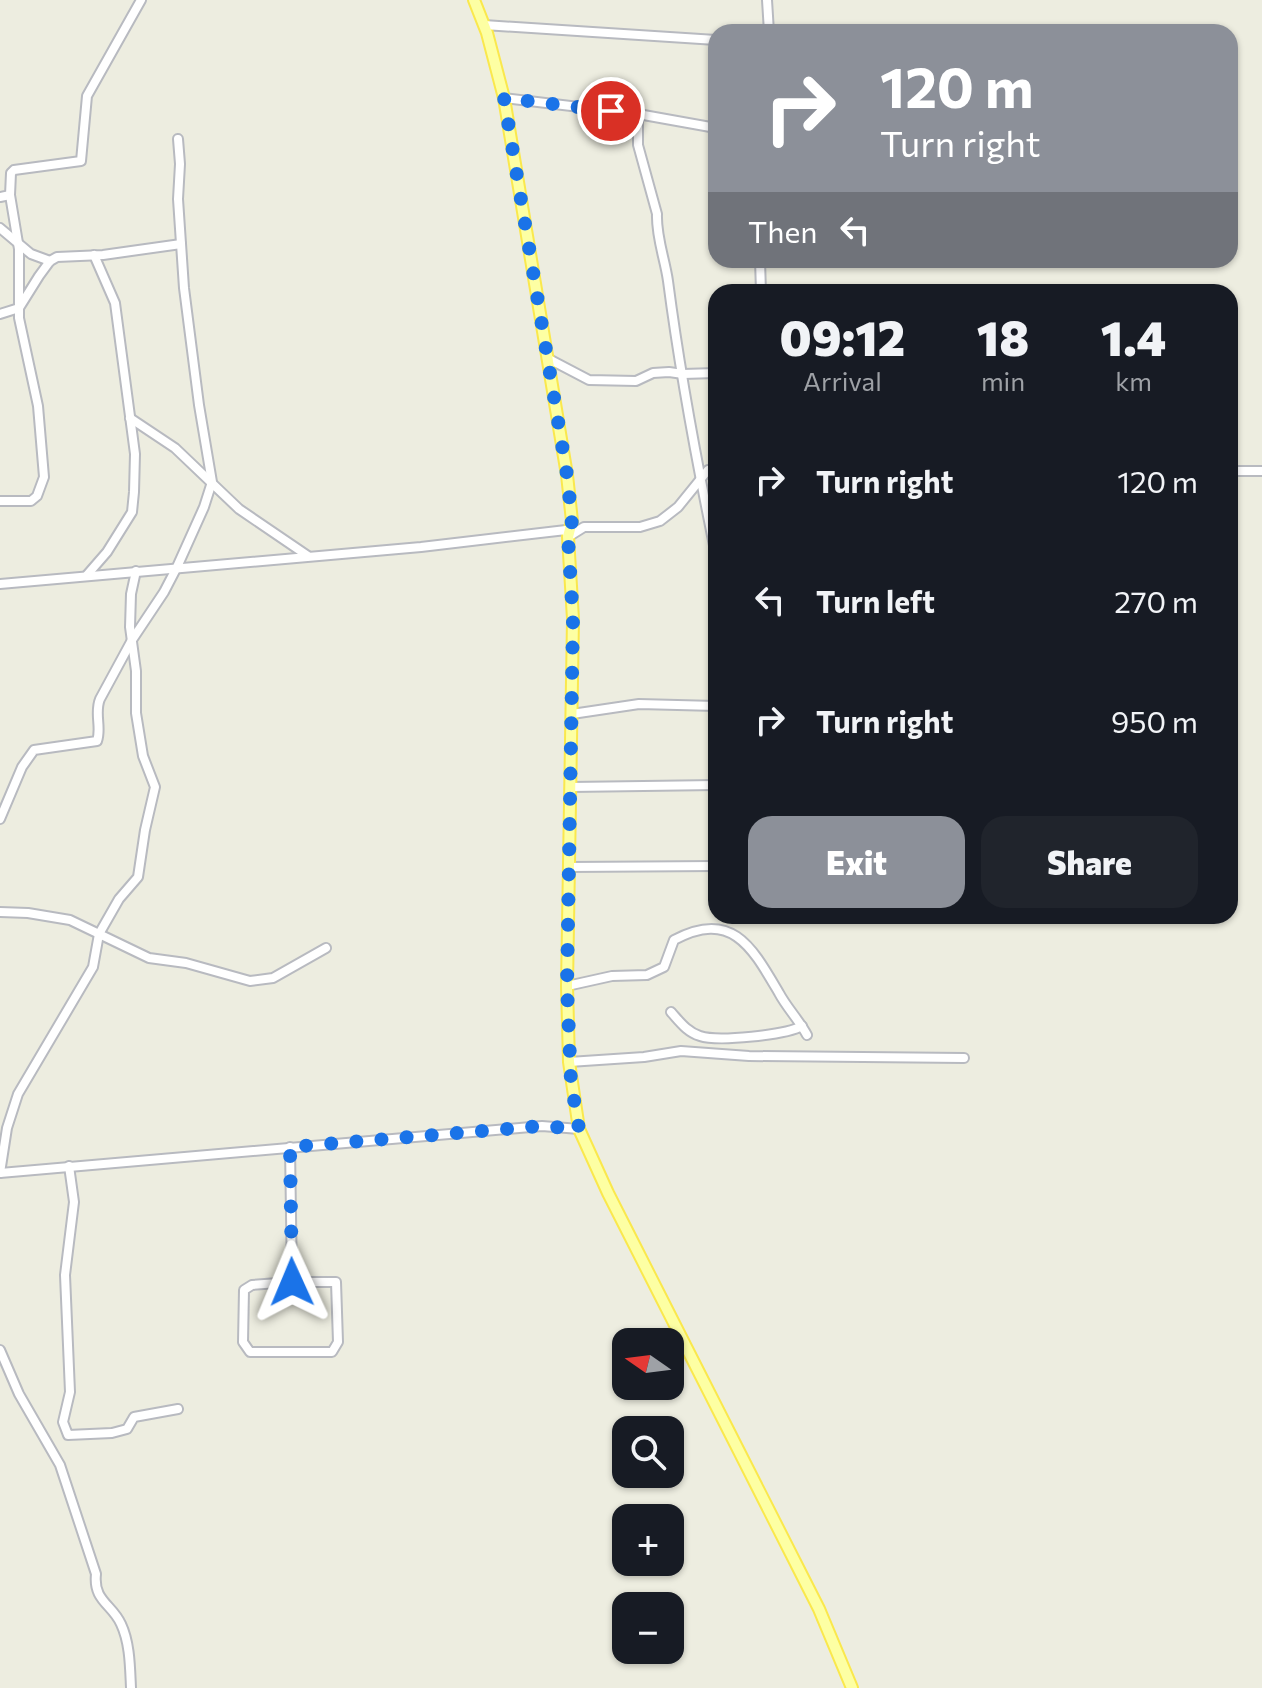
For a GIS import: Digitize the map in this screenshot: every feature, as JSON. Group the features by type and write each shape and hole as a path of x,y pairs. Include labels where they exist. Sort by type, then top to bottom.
{"main road":[{"path":"474,0 504,98 572,521 568,537 573,619 567,986 569,1062 579,1129 614,1205 819,1609 852,1688"}],"street":[{"path":"0,501 31,501 37,496 44,477 38,406 19,318 18,245 10,195 11,173 14,170 81,161 87,96 141,0"},
{"path":"767,0 768,24"},
{"path":"484,25 708,39"},
{"path":"504,98 638,114 708,127"},
{"path":"638,114 638,145 657,214 708,515"},
{"path":"0,819 22,767 34,750 97,741 100,737 97,708 132,640 177,567 212,482 199,405 181,244 178,139"},
{"path":"0,197 10,195"},
{"path":"0,228 31,254 50,261"},
{"path":"0,314 19,308 50,261 57,257 181,244"},
{"path":"86,576 107,552 132,512 135,454 115,303 94,255"},
{"path":"547,358 589,380 636,381 653,373 708,373"},
{"path":"130,418 175,448 239,509 309,557"},
{"path":"0,584 309,557 566,530 568,537 584,527 640,527 660,521 678,507 708,470"},
{"path":"1238,471 1262,471"},
{"path":"136,571 131,594 138,727 143,756 155,787 138,877 119,899 99,934 93,967 18,1094 7,1128 0,1173 542,1126 579,1129"},
{"path":"572,714 639,704 708,706"},
{"path":"571,787 708,785"},
{"path":"569,867 708,866"},
{"path":"0,912 70,920 149,958 186,963 250,981 273,978 326,948"},
{"path":"567,986 612,976 647,975 664,967 674,940 693,930 719,927 735,935 754,952 807,1035"},
{"path":"671,1012 683,1027 701,1037 774,1034 794,1031 802,1026"},
{"path":"569,1062 681,1051 749,1056 964,1058"},
{"path":"290,1147 292,1282"},
{"path":"69,1166 74,1202 65,1275 70,1392 64,1430 68,1435 112,1433 127,1429 134,1417 178,1409"},
{"path":"292,1282 336,1282 336,1348 332,1352 250,1352 243,1342 244,1290 252,1285 292,1282"},
{"path":"0,1350 19,1394 60,1465 96,1574 94,1587 106,1607 120,1621 127,1644 131,1688"}],"route":[{"path":"292,1282 290,1147 542,1126 579,1129 569,1062 567,986 573,619 568,537 572,521 504,98 611,111"}]}
